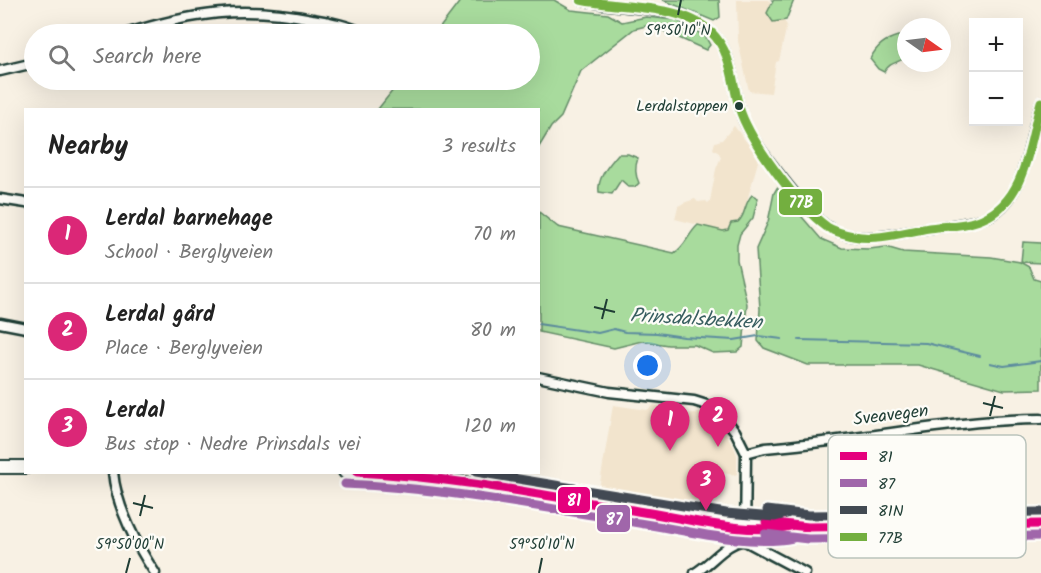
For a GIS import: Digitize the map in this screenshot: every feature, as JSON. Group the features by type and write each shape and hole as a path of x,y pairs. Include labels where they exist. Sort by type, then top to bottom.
{"main road":[{"path":"0,467 24,467"},
{"path":"387,474 681,518 776,529 790,526 828,526"},
{"path":"1026,524 1041,524"}],"street":[{"path":"581,0 684,16 696,21 711,32 729,59 741,114 753,137 815,216 834,230 847,235 867,237 906,232 975,221 995,213 1009,198 1020,179 1041,102"},
{"path":"161,24 194,15 239,11 288,14 338,24"},
{"path":"0,71 24,65"},
{"path":"0,199 24,203"},
{"path":"0,323 24,328"},
{"path":"540,377 609,392 682,399 713,406 726,418 746,453 745,541"},
{"name":"Sveavegen","path":"875,435 1002,420 1041,420"},
{"name":"Sveavegen","path":"746,453 828,441"},
{"path":"113,474 119,498 136,542 155,573"},
{"path":"695,573 709,565 733,542 745,541 805,573"}],"shaded area":[{"path":"737,0 769,0 787,25 779,61 776,62 771,93 749,91 738,41"},
{"path":"734,126 759,158 742,219 728,230 723,231 675,219 678,206 695,199 698,202 708,203 710,201 716,169 721,157 713,149 715,142 722,140"},
{"path":"613,405 647,410 654,405 672,408 686,414 703,412 723,428 734,447 737,455 737,474 712,471 708,504 599,489"}],"green space":[{"path":"461,0 554,0 571,10 608,14 622,22 646,17 676,20 705,36 710,45 706,50 650,25 634,29 581,71 561,117 551,127 540,145 540,108 379,108 393,90 540,90 540,24 443,24"},
{"path":"663,0 719,0 720,17 714,21"},
{"path":"772,0 794,0 786,20 773,22 767,13"},
{"path":"897,36 897,62 884,72 878,69 870,59 875,50 889,39"},
{"path":"618,154 628,154 638,158 636,170 639,183 635,187 629,187 621,180 612,194 599,192 602,176"},
{"path":"777,188 821,239 842,248 886,247 903,252 991,257 1020,262 1029,267 1034,279 1041,281 1041,389 1004,390 918,365 808,365 764,348 758,341 760,309 756,249 768,222"},
{"path":"752,195 758,198 753,218 740,234 737,245 737,260 747,304 743,347 737,352 713,353 695,345 668,345 642,341 614,348 540,332 540,213 558,227 674,253 698,225 723,231 728,230 731,223 741,219"},
{"path":"1023,242 1041,243 1041,263 1021,262"}],"waterway":[{"name":"Prinsdalsbekken","path":"540,324 598,333 614,329 625,332 734,340 758,336 782,339"},
{"name":"Prinsdalsbekken","path":"799,340 926,343 980,356"},
{"name":"Prinsdalsbekken","path":"990,363 1004,366 1041,361"}],"transit line":[{"name":"77B","path":"581,0 667,12 683,16 711,32 727,58 739,107 764,155 789,189 816,217 830,229 853,236 881,237 963,224 982,219 997,210 1009,198 1024,168 1041,102"},
{"name":"81","path":"382,474 431,478 541,494 720,526 757,529 790,526"},
{"name":"81N","path":"488,474 726,513 775,517 787,514"},
{"name":"87","path":"345,484 492,499 736,539 793,538"},
{"name":"81N","path":"767,510 828,515"},
{"name":"81N","path":"1026,512 1041,512"},
{"name":"81","path":"766,522 828,527"},
{"name":"81","path":"1026,524 1041,524"},
{"name":"87","path":"765,534 828,539"},
{"name":"87","path":"1026,536 1041,536"}],"place":[{"name":"Lerdalstoppen","path":"739,106"},
{"name":"Lerdal gård","path":"718,447"},
{"name":"Lerdal barnehage","path":"670,451"},
{"name":"Lerdal","path":"706,511"}]}
